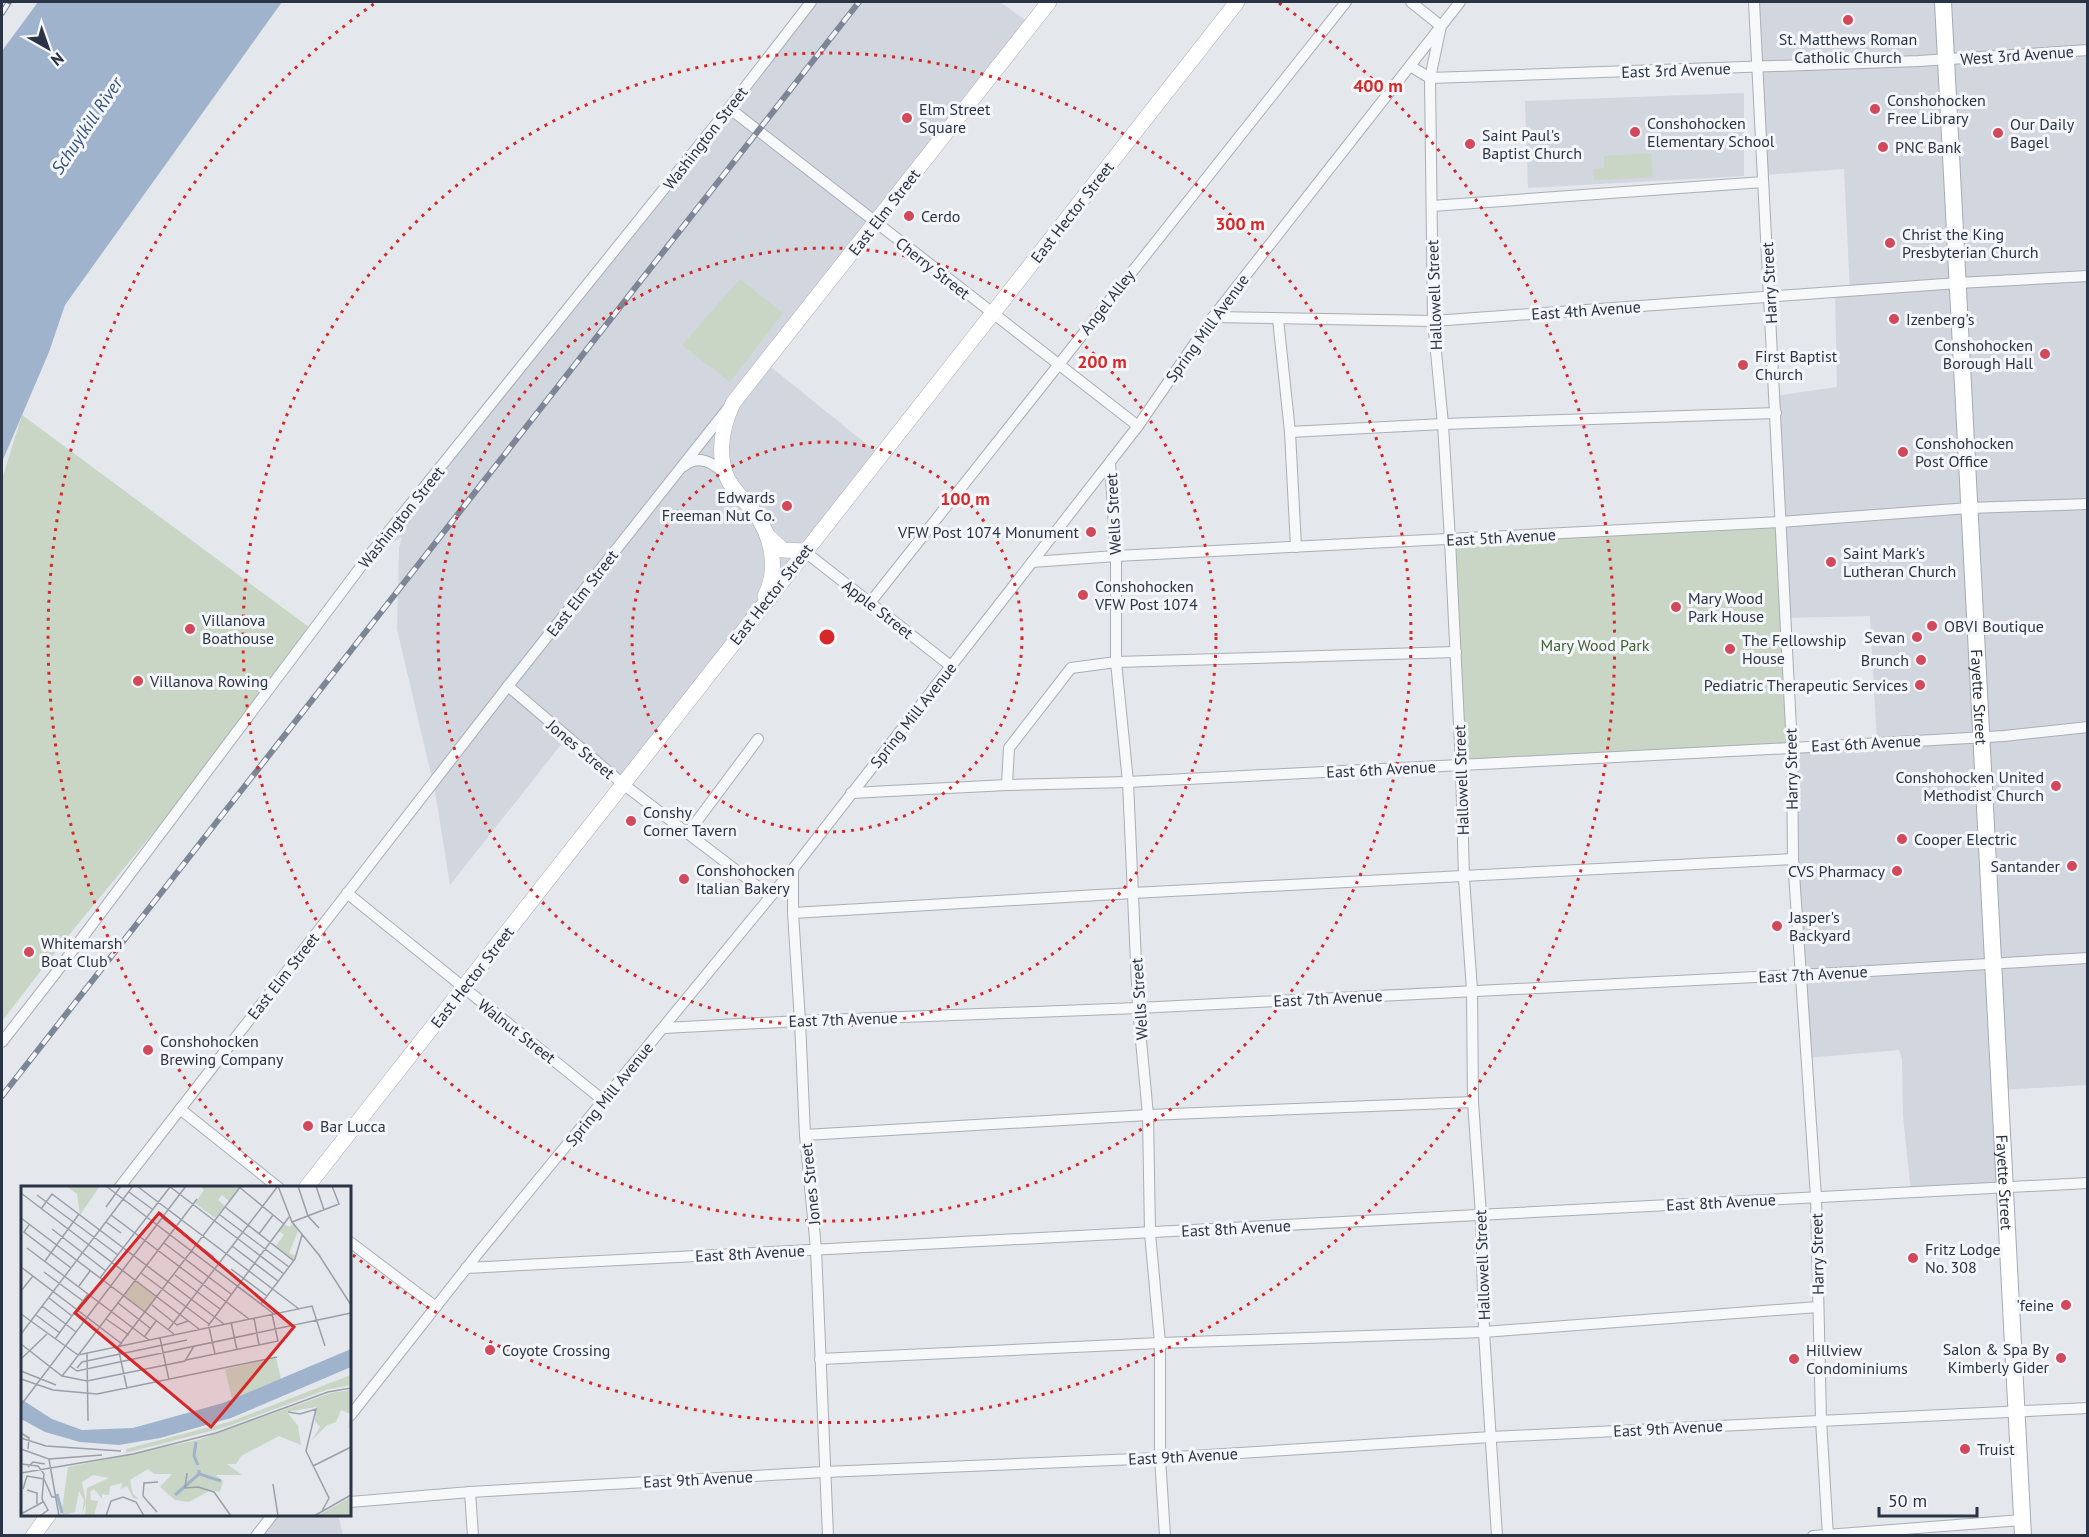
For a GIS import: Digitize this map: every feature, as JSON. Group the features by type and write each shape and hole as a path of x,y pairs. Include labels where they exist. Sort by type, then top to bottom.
{"main road":[{"name":"East Elm Street","path":"733,402 1049,2"},
{"name":"East Hector Street","path":"308,1186 1237,2"},
{"name":"Fayette Street","path":"1943,2 2022,1528"},
{"path":"733,402 723,432 722,459 726,476 755,513 767,535 772,555 771,578 767,591 746,627"},
{"path":"767,535 783,549 804,551"},
{"path":"33,1536 48,1516"}],"street":[{"name":"Washington Street","path":"2,1042 368,557 729,108 811,2"},
{"name":"Angel Alley","path":"869,604 1346,2"},
{"path":"1411,2 1441,26"},
{"name":"Spring Mill Avenue","path":"351,1415 466,1268 793,869 952,667 1138,426 1213,317 1460,2"},
{"name":"Harry Street","path":"1754,2 1776,413 1791,747 1793,859 1815,1197 1821,1420 1828,1535"},
{"name":"Hallowell Street","path":"1441,26 1430,78 1433,321 1443,424 1456,652 1464,878 1472,990 1473,1102 1497,1536"},
{"name":"West 3rd Avenue","path":"1946,60 2088,50"},
{"name":"East 3rd Avenue","path":"1430,78 1946,60"},
{"path":"1410,66 1430,78"},
{"name":"Cherry Street","path":"729,108 1138,426"},
{"path":"1432,206 1763,182"},
{"name":"East 4th Avenue","path":"1213,317 1433,321 1958,283 2088,276"},
{"path":"1278,319 1290,432 1296,547"},
{"name":"East Elm Street","path":"121,1186 508,686 733,402"},
{"path":"1290,432 1443,424 1776,413"},
{"path":"675,475 687,463 697,460 710,463 726,476"},
{"name":"Wells Street","path":"1110,462 1116,556 1116,662 1128,782 1138,1008 1148,1115 1150,1233 1160,1343 1160,1458 1165,1536"},
{"name":"East 5th Avenue","path":"1032,562 1780,522 1969,508 2088,504"},
{"name":"Apple Street","path":"804,551 952,667"},
{"path":"1007,784 1009,748 1071,668 1116,662 1456,652"},
{"name":"Jones Street","path":"508,686 623,784 770,896"},
{"name":"East 6th Avenue","path":"851,794 1007,784 1128,782 1982,737 2088,727"},
{"path":"688,833 758,739"},
{"path":"793,913 1793,859"},
{"name":"Jones Street","path":"793,869 793,913 805,1135 816,1249 828,1536"},
{"name":"Walnut Street","path":"347,893 604,1101"},
{"name":"East 7th Avenue","path":"664,1028 1138,1008 1801,975 2088,958"},
{"path":"805,1135 1148,1115 1473,1102"},
{"path":"180,1109 276,1186"},
{"name":"East 8th Avenue","path":"466,1268 2088,1183"},
{"path":"351,1243 436,1307"},
{"path":"820,1359 1160,1343 1484,1332 1818,1307"},
{"name":"East 9th Avenue","path":"351,1502 470,1492 824,1472 1160,1458 1491,1437 2088,1408"},
{"path":"470,1492 473,1536"},
{"path":"256,1536 272,1516"},
{"path":"1813,1536 2022,1528"}],"shaded area":[{"path":"811,2 1000,2 1031,24 766,363 880,455 623,784 567,737 450,885 435,791 397,629 399,548 402,537 368,557"},
{"path":"1754,2 2087,2 2087,1085 2000,1090 2005,1188 1911,1192 1903,1116 1902,1059 1899,1050 1806,1058 1792,748 1877,742 1870,616 1785,618 1775,396 1837,387 1835,293 1850,291 1844,169 1763,175"},
{"name":"Conshohocken Elementary School","path":"1744,93 1744,176 1528,188 1525,101"},
{"path":"270,1516 338,1516 343,1535 255,1536"}],"green space":[{"path":"1651,153 1653,177 1594,180 1593,169 1604,168 1604,156"},
{"path":"740,279 783,313 730,382 682,345"},
{"name":"Villanova Rowing","path":"22,415 313,630 237,731 64,941 2,1021 2,479"},
{"name":"Mary Wood Park","path":"1780,522 1792,748 1461,765 1450,540"}],"water":[{"name":"Schuylkill River","path":"38,2 282,2 65,305 49,352 2,462 2,51"}],"railway":[{"path":"2,13 9,2"},
{"path":"2,1096 859,2"}],"place":[{"name":"St. Matthews Roman Catholic Church","path":"1848,20"},
{"name":"Conshohocken Free Library","path":"1875,109"},
{"name":"Elm Street Square","path":"907,118"},
{"name":"Conshohocken Elementary School","path":"1635,132"},
{"name":"Our Daily Bagel","path":"1998,133"},
{"name":"Saint Paul's Baptist Church","path":"1470,144"},
{"name":"PNC Bank","path":"1883,147"},
{"name":"Cerdo","path":"909,216"},
{"name":"Christ the King Presbyterian Church","path":"1890,243"},
{"name":"Izenberg's","path":"1894,319"},
{"name":"Conshohocken Borough Hall","path":"2045,354"},
{"name":"First Baptist Church","path":"1743,365"},
{"name":"Conshohocken Post Office","path":"1903,452"},
{"name":"Edwards Freeman Nut Co.","path":"787,506"},
{"name":"VFW Post 1074 Monument","path":"1091,532"},
{"name":"Saint Mark's Lutheran Church","path":"1831,562"},
{"name":"Conshohocken VFW Post 1074","path":"1083,595"},
{"name":"Mary Wood Park House","path":"1676,607"},
{"name":"OBVI Boutique","path":"1932,626"},
{"name":"Villanova Boathouse","path":"190,629"},
{"name":"Sevan","path":"1917,637"},
{"name":"The Fellowship House","path":"1730,649"},
{"name":"Brunch","path":"1921,660"},
{"name":"Villanova Rowing","path":"138,681"},
{"name":"Pediatric Therapeutic Services","path":"1920,685"},
{"name":"Conshohocken United Methodist Church","path":"2056,786"},
{"name":"Conshy Corner Tavern","path":"631,821"},
{"name":"Cooper Electric","path":"1902,839"},
{"name":"Santander","path":"2072,866"},
{"name":"CVS Pharmacy","path":"1897,871"},
{"name":"Conshohocken Italian Bakery","path":"684,879"},
{"name":"Jasper's Backyard","path":"1777,926"},
{"name":"Whitemarsh Boat Club","path":"29,952"},
{"name":"Conshohocken Brewing Company","path":"148,1050"},
{"name":"Bar Lucca","path":"308,1126"},
{"name":"Fritz Lodge No. 308","path":"1913,1258"},
{"name":"'feine","path":"2066,1305"},
{"name":"Coyote Crossing","path":"490,1350"},
{"name":"Salon & Spa By Kimberly Gider","path":"2061,1358"},
{"name":"Hillview Condominiums","path":"1794,1359"},
{"name":"Truist","path":"1965,1449"}]}
